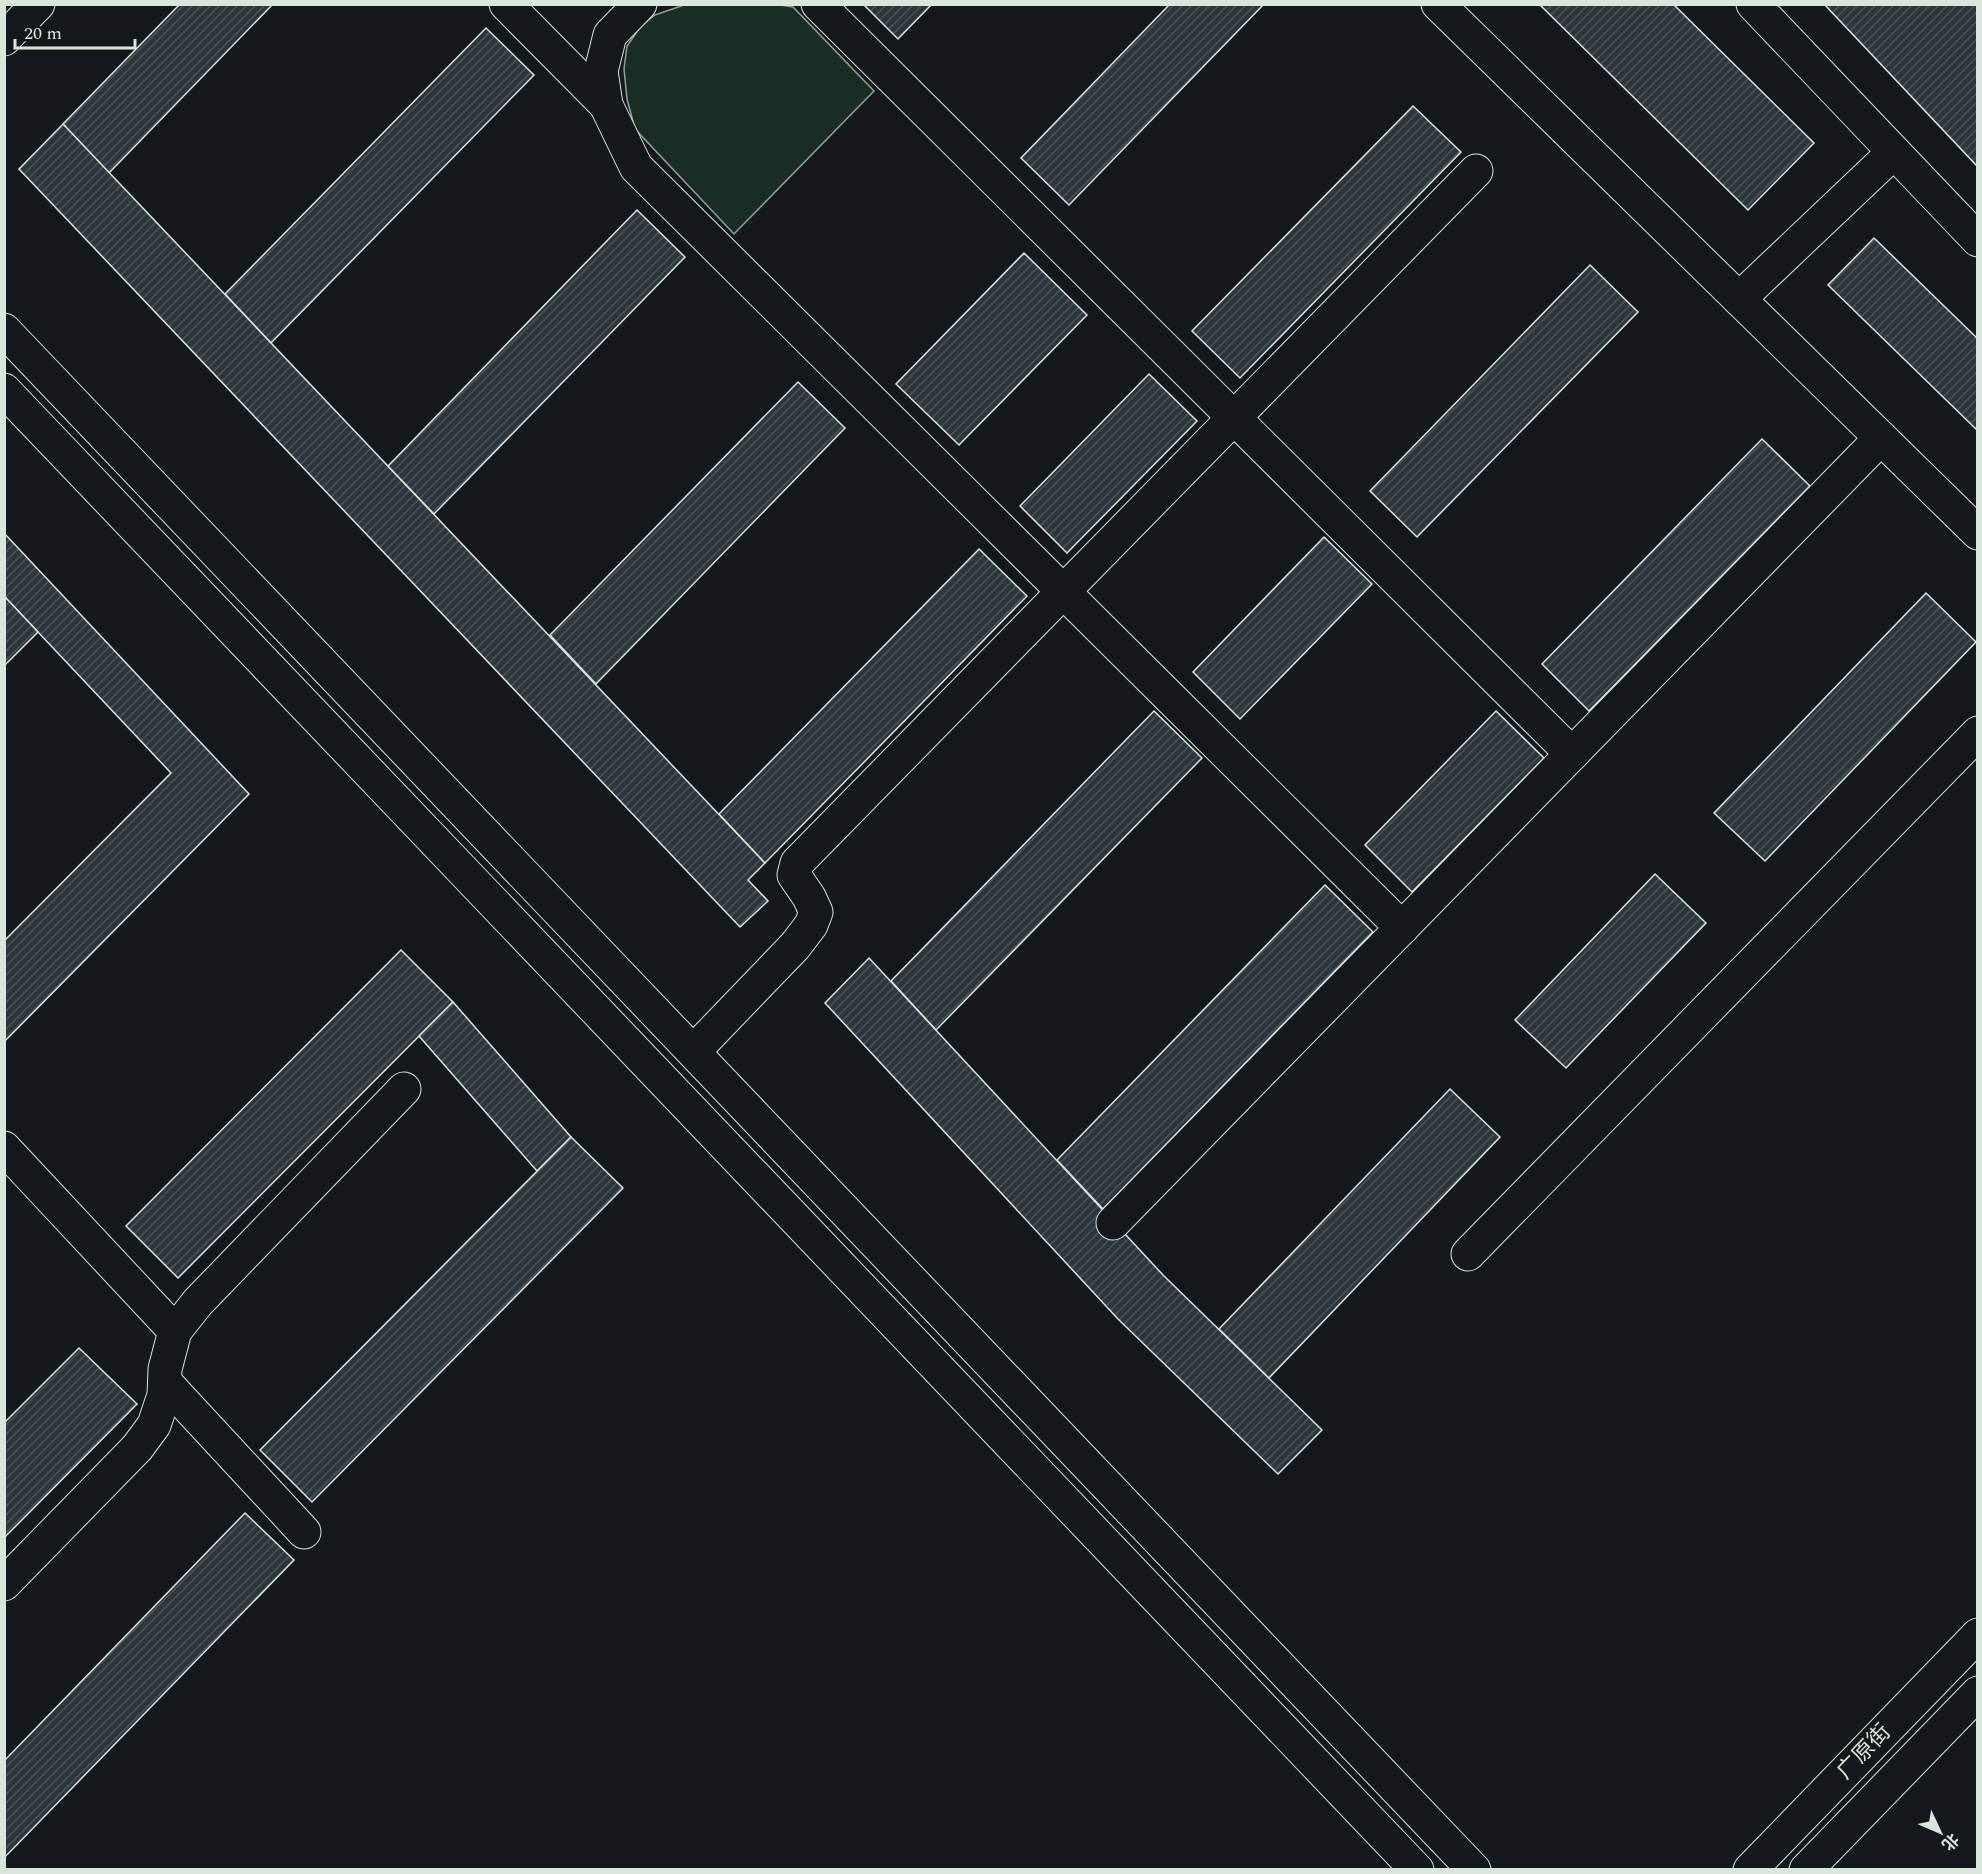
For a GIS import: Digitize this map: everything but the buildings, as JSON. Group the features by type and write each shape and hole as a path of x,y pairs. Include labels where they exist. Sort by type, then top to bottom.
{"street":[{"path":"4,39 38,4"},
{"path":"506,4 606,105"},
{"path":"640,4 610,35 601,71 606,105 636,166 1401,928"},
{"path":"818,4 1572,754"},
{"path":"1438,4 1977,533"},
{"path":"1753,4 1977,240"},
{"path":"1739,299 1894,152"},
{"path":"694,1051 795,946 811,925 816,912 794,875 797,863 1476,171"},
{"path":"4,330 1474,1869"},
{"path":"4,390 1417,1869"},
{"path":"1113,1223 1881,438"},
{"path":"1468,1254 1977,733"},
{"path":"4,1584 137,1448 154,1425 164,1395 165,1369 175,1331 198,1302 404,1089"},
{"path":"4,1148 175,1331"},
{"path":"165,1382 304,1532"},
{"name":"广原街","path":"1750,1869 1977,1635"},
{"name":"广原街","path":"1806,1869 1977,1693"}],"green space":[{"path":"774,4 793,7 874,91 734,234 635,129 627,99 624,69 627,46 641,26 655,15 684,5"}]}
